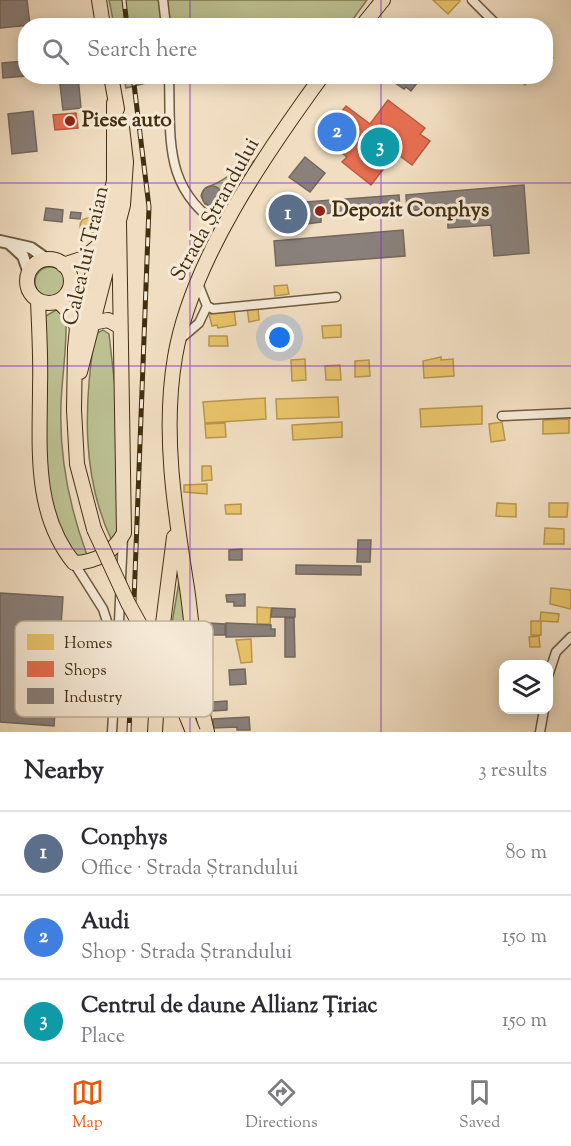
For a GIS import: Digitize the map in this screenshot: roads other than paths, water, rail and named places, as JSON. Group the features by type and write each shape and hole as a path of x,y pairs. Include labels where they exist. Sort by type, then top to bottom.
{"main road":[{"path":"99,0 102,18"},
{"path":"369,18 384,0"},
{"name":"Calea lui Traian","path":"112,84 114,180 102,241 77,328 74,410 77,464 87,509 124,596 138,621"},
{"name":"Strada Ștrandului","path":"190,621 175,523 170,402 178,342 197,281 225,229 290,122 316,84"},
{"name":"Calea lui Traian","path":"76,382 119,222 126,184 123,133 114,103"},
{"path":"38,300 48,303 64,297 71,285 68,270 63,265 48,260 37,264 29,273 28,285 38,300 42,486 49,521 55,535 74,563 90,561 109,552 123,533 119,222"},
{"path":"63,265 84,258 102,241"},
{"path":"58,301 72,315 77,328"},
{"path":"92,323 108,320 119,326"},
{"path":"163,621 175,523"},
{"path":"155,732 156,717"},
{"name":"Calea lui Traian","path":"187,717 193,732"},
{"name":"Strada Ștrandului","path":"205,717 207,732"}],"street":[{"path":"164,0 165,18"},
{"path":"472,0 490,18"},
{"path":"169,84 171,144 177,178 184,192 216,224 225,229"},
{"path":"4,241 31,248 48,260"},
{"path":"4,241 23,256 29,273"},
{"path":"197,281 207,306 213,309 336,297"},
{"path":"178,342 199,322 207,306"},
{"path":"502,416 571,413"},
{"path":"119,621 123,533"},
{"path":"74,563 104,609 108,621"},
{"path":"553,662 556,652 571,637"},
{"path":"540,732 543,714"},
{"path":"112,732 113,717"}],"railway":[{"path":"124,0 126,18"},
{"path":"133,621 149,207 134,84"},
{"path":"129,732 130,717"}],"place":[{"name":"Piese auto","path":"70,121"},
{"name":"Audi","path":"337,132"},
{"name":"Centrul de daune Allianz Țiriac","path":"380,147"},
{"name":"Depozit Conphys","path":"320,211"},
{"name":"Conphys","path":"288,214"}]}
